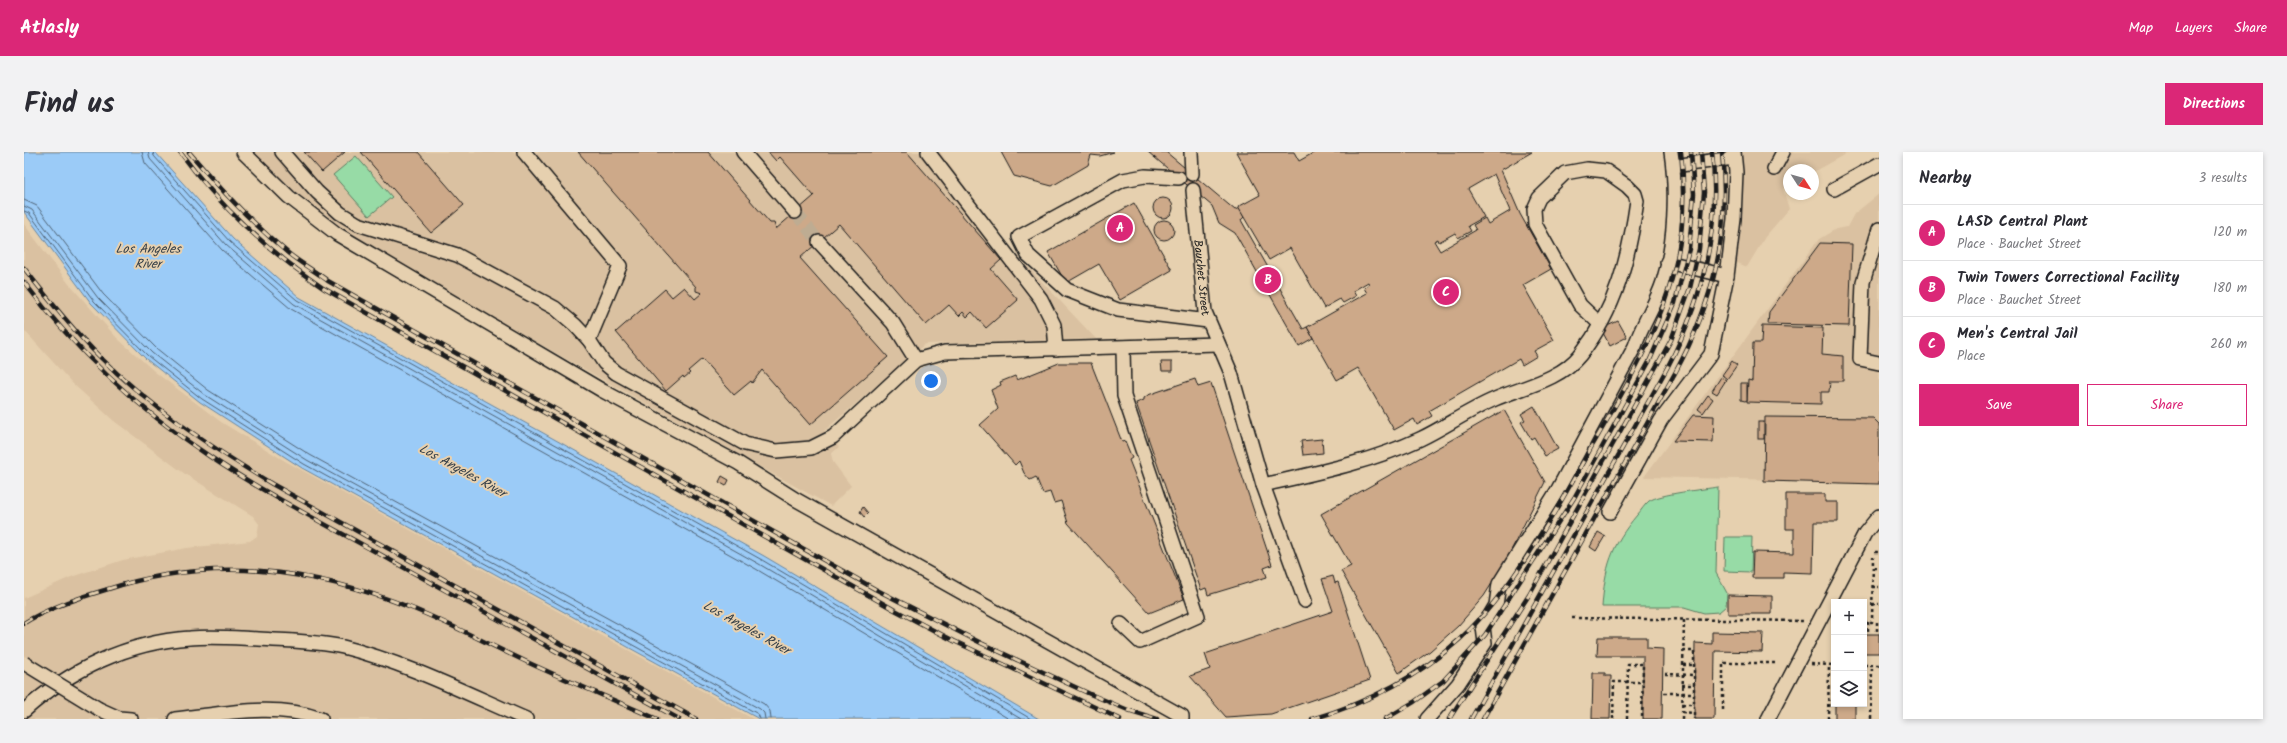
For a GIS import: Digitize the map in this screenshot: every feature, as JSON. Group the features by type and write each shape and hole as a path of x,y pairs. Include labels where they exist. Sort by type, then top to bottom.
{"street":[{"path":"244,152 289,197 337,234 603,391 738,464 795,499 1182,716 1182,719"},
{"path":"282,152 317,192 340,213 358,224 457,255 555,308 589,340 604,363 616,373 745,444 776,451 811,448 833,437 916,360 945,352 1056,348 1123,348 1218,344"},
{"path":"524,152 620,266 589,340"},
{"path":"743,152 795,212"},
{"path":"928,152 1041,299 1054,325 1056,348"},
{"path":"1191,152 1192,174"},
{"path":"1427,719 1458,684 1485,643 1483,627 1496,605 1499,584 1554,497 1634,346 1663,282 1673,220 1673,166 1671,152"},
{"path":"1774,169 1783,152"},
{"path":"1610,512 1661,420 1708,361 1727,276 1734,219 1734,155 1673,166"},
{"path":"1834,189 1879,164"},
{"path":"1263,485 1320,472 1389,451 1419,439 1493,400 1565,370 1580,355 1600,324 1617,292 1631,245 1637,201 1635,194 1627,186 1606,171 1587,169 1565,172 1539,198 1534,209 1535,224 1580,305 1600,324"},
{"path":"1179,178 1145,176 1123,180 1019,236 1028,255 1066,290 1118,310 1208,322"},
{"name":"Bauchet Street","path":"1193,190 1202,303 1208,322 1226,360 1263,485 1305,602"},
{"path":"1879,229 1863,282 1860,360 1879,363"},
{"path":"819,242 893,323 916,360"},
{"path":"1667,262 1727,276"},
{"path":"1121,624 1140,642 1198,616 1124,396 1123,348"},
{"path":"1768,719 1865,532 1879,516"},
{"path":"24,711 61,682 111,656 156,643 190,638 211,637 304,641 344,647 424,674 526,719"},
{"path":"24,663 99,709 119,718 131,719"},
{"path":"174,719 263,711 309,714 321,719"}],"path":[{"path":"1872,622 1873,557"},
{"path":"1872,568 1879,568"},
{"path":"1872,587 1879,587"},
{"path":"1872,604 1879,604"},
{"path":"1572,618 1811,621"},
{"path":"1682,719 1684,619"},
{"path":"1870,632 1868,631 1868,622 1878,622 1876,632 1879,632"},
{"path":"1683,650 1694,651 1694,719"},
{"path":"1723,710 1723,663 1776,663"},
{"path":"1627,719 1628,664 1643,664 1642,719"},
{"path":"1797,664 1829,665 1828,719"},
{"path":"1683,665 1694,665"},
{"path":"1867,665 1879,665"},
{"path":"1871,719 1872,665"},
{"path":"1665,674 1694,675"},
{"path":"1613,719 1614,682 1643,682"},
{"path":"1682,685 1694,685"},
{"path":"1664,693 1694,693"},
{"path":"1682,704 1694,704"},
{"path":"1682,712 1694,713"}],"shaded area":[{"path":"253,152 940,152 1012,250 1096,339 925,344 824,431 839,447 831,454 833,462 851,486 831,506 566,359 326,221 288,190"},
{"path":"1740,152 1849,152 1819,169 1819,164 1783,164 1783,200 1786,200 1789,209 1765,237 1747,267 1733,261"},
{"path":"1879,194 1879,482 1644,477 1819,239 1836,229 1847,227 1854,214"},
{"path":"24,224 69,284 117,338 155,372 221,422 285,461 753,719 24,719 24,598 71,577 123,560 187,548 250,541 257,536 259,524 253,516 185,474 114,421 72,383 24,330"}],"green space":[{"path":"356,156 392,197 369,216 333,175"},
{"path":"1718,487 1716,573 1727,593 1726,606 1719,612 1704,613 1684,607 1602,607 1605,580 1615,547 1628,526 1648,502 1654,498 1662,496"},
{"path":"1725,537 1752,537 1751,572 1724,571"}],"water":[{"name":"Los Angeles River","path":"24,152 155,152 233,239 299,297 764,556 1039,719 759,719 302,468 200,402 146,359 91,303 24,212"}],"building":[{"path":"304,152 345,152 322,172"},
{"path":"361,152 418,152 464,205 431,233"},
{"path":"578,152 708,152 770,223 774,223 776,229 814,196 780,157 776,161 768,152 907,152 1001,260 991,269 1018,300 986,328 972,312 967,317 963,312 959,316 949,305 926,325 839,224 800,258 888,357 810,425 762,370 752,383 751,381 734,395 702,359 688,371 690,373 684,378 683,376 666,391 616,332 665,289 672,297 684,287 695,299 702,293 696,291 696,287"},
{"path":"1001,152 1114,152 1100,156 1091,155 1088,165 1052,186 1014,176"},
{"path":"1148,152 1166,152 1235,210 1239,208 1244,217 1241,220 1303,329 1307,327 1313,338 1299,346 1235,233 1219,223 1212,206"},
{"path":"1236,152 1294,152 1299,161 1315,152 1532,152 1501,170 1520,214 1551,269 1523,285 1554,340 1534,351 1537,356 1522,365 1519,359 1429,411 1432,416 1417,425 1414,419 1394,430 1358,368 1337,380 1307,327 1367,293 1364,288 1369,284 1368,282 1353,291 1356,296 1343,303 1340,299 1324,308 1290,248 1269,260 1238,207 1260,195","holes":["1494,174 1510,211 1488,224 1485,218 1473,225 1476,230 1440,251 1434,241 1438,239 1439,242 1455,233 1458,238 1471,231 1468,226 1484,217 1468,189"]},
{"path":"1163,198 1170,201 1173,208 1170,215 1163,218 1156,215 1153,208 1156,201"},
{"path":"1134,203 1172,270 1120,300 1099,264 1066,283 1048,252"},
{"path":"1164,220 1171,223 1174,230 1171,237 1164,240 1157,237 1154,230 1157,223"},
{"path":"1820,243 1852,244 1849,326 1768,324 1769,312"},
{"path":"1618,321 1627,337 1610,346 1602,331 1605,327"},
{"path":"1762,326 1823,328 1822,354 1843,356 1843,381 1830,381 1829,392 1821,392 1821,404 1747,402 1748,380 1752,381 1753,343 1761,343"},
{"path":"1732,361 1737,365 1727,379 1722,375"},
{"path":"1161,362 1172,362 1172,371 1162,371"},
{"path":"1059,363 1091,363 1122,442 1125,441 1132,458 1129,460 1184,599 1149,613 1068,523 1061,501 1054,503 1050,492 1043,494 1036,477 1030,480 1024,473 1019,461 1015,465 980,425 998,409 991,390 1001,385 1000,382 1015,376 1017,380"},
{"path":"1721,377 1726,380 1717,394 1712,391"},
{"path":"1195,379 1198,387 1211,383 1272,565 1264,568 1267,577 1208,595 1206,588 1201,590 1136,403 1144,400 1144,398 1148,395"},
{"path":"1741,383 1747,383 1747,400 1745,401 1741,400"},
{"path":"1708,395 1713,399 1703,413 1698,409"},
{"path":"1534,406 1558,449 1545,456 1534,437 1531,439 1521,422 1525,420 1521,414"},
{"path":"1504,410 1545,482 1506,561 1484,596 1458,626 1430,651 1399,673 1341,571 1351,566 1321,514"},
{"path":"1693,415 1714,416 1713,442 1673,441"},
{"path":"1765,417 1873,418 1879,424 1879,484 1764,481"},
{"path":"1758,422 1764,422 1764,439 1758,439"},
{"path":"1322,439 1323,453 1303,455 1301,441"},
{"path":"722,476 729,480 726,486 719,482"},
{"path":"1786,494 1825,494 1825,502 1838,502 1838,522 1814,522 1813,573 1783,572 1783,578 1752,578 1753,552 1794,553 1794,529 1786,529"},
{"path":"863,507 868,513 864,517 860,512"},
{"path":"1598,532 1605,536 1596,551 1590,547"},
{"path":"1333,576 1335,583 1338,582 1370,680 1271,714 1226,717 1190,676 1210,669 1205,654 1333,611 1322,579"},
{"path":"1728,595 1772,596 1772,614 1728,614"},
{"path":"1712,632 1763,633 1762,652 1715,651 1714,719 1694,719 1695,643 1712,644"},
{"path":"1867,634 1879,634 1879,653 1867,653"},
{"path":"1598,637 1647,637 1647,648 1663,649 1662,719 1643,719 1643,656 1597,656"},
{"path":"1593,673 1605,673 1605,676 1611,676 1610,719 1592,719"},
{"path":"1835,707 1855,707 1855,719 1835,719"}],"tunnel":[{"path":"795,212 819,242"}],"railway":[{"path":"180,152 228,209 282,258 323,288 893,609 954,641 1120,719"},
{"path":"189,152 224,192 262,230 293,257 328,281 875,589 981,643 1090,694 1128,710 1157,719"},
{"path":"1312,719 1332,713 1372,697 1409,677 1444,653 1460,639 1498,597 1533,548 1629,381 1660,314 1675,267 1682,224 1683,180 1681,152"},
{"path":"1385,719 1414,702 1443,681 1485,635 1574,498 1649,362 1675,303 1689,249 1694,194 1691,152"},
{"path":"1449,719 1529,595 1671,340 1690,288 1699,249 1704,192 1701,152"},
{"path":"1471,719 1666,370 1679,344 1699,291 1711,237 1714,209 1712,152"},
{"path":"1483,719 1675,373 1700,320 1709,293 1721,239 1724,211 1722,152"},
{"path":"24,268 60,314 119,375 160,409 226,456 272,484 696,719"},
{"path":"24,282 64,331 109,377 157,419 209,456 253,484 299,510 679,719"},
{"path":"24,623 53,608 105,590 145,579 184,572 222,570 261,571 299,576 338,584 376,595 414,609 543,669 657,719"}],"place":[{"name":"LASD Central Plant","path":"1120,228"},
{"name":"Twin Towers Correctional Facility","path":"1268,280"},
{"name":"Men's Central Jail","path":"1446,292"}]}
